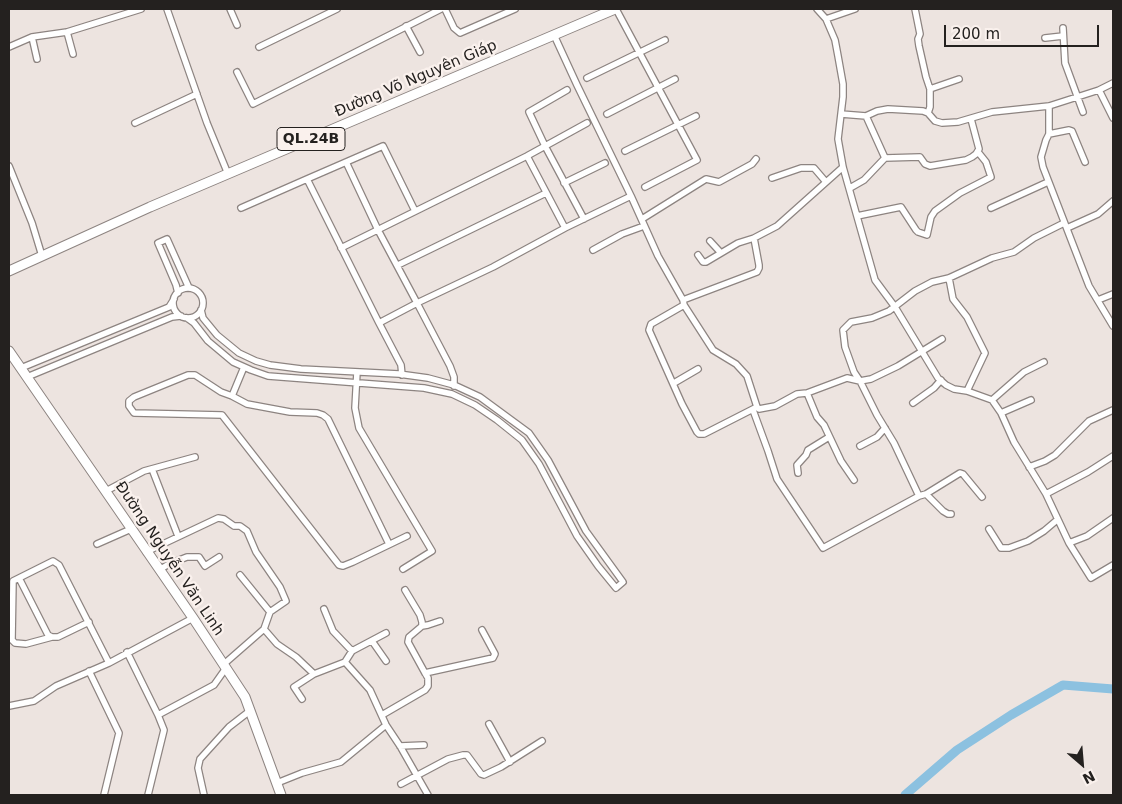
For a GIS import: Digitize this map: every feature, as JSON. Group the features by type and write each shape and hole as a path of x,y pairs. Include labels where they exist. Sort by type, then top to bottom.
{"main road":[{"name":"Đường Võ Nguyên Giáp","path":"9,271 150,207 616,9"},
{"name":"Đường Nguyễn Văn Linh","path":"9,351 225,666 251,710 281,795"}],"street":[{"path":"9,47 32,37 67,32 141,9"},
{"path":"167,9 207,123 228,174"},
{"path":"230,9 238,25"},
{"path":"259,47 337,9"},
{"path":"237,72 253,104 441,9"},
{"path":"445,9 454,28 460,33 503,11 515,9"},
{"path":"616,9 697,160 645,187"},
{"path":"817,9 826,19 835,40 841,68 843,84 838,139 843,168 875,280 895,307 941,380 954,389 967,391 992,400 1001,413 1014,442 1046,494 1069,543 1091,578 1113,565"},
{"path":"826,19 855,9"},
{"path":"915,9 920,34 918,38 919,46 930,89 928,113"},
{"path":"406,26 420,52"},
{"path":"1063,28 1064,63 1083,112"},
{"path":"67,32 73,54"},
{"path":"554,35 658,256 683,302 713,350 736,364 747,376 777,479 823,548 926,494 960,473 963,474 982,497"},
{"path":"1045,38 1063,36"},
{"path":"32,37 37,60"},
{"path":"587,78 665,40"},
{"path":"607,114 675,79"},
{"path":"930,89 959,79"},
{"path":"841,114 866,116 882,110 923,111 928,113 935,121 942,123 958,122 992,112 1049,106 1099,90 1113,83"},
{"path":"567,90 529,112 584,219"},
{"path":"1099,90 1113,118"},
{"path":"135,124 197,94"},
{"path":"1049,106 1049,134 1041,157 1048,182 1089,286 1113,326"},
{"path":"626,151 696,116"},
{"path":"866,116 885,158"},
{"path":"857,216 901,207 916,230 927,235 932,214 935,211 960,193 992,177 986,162 978,152 979,149 971,119"},
{"path":"341,248 528,156 587,124"},
{"path":"1049,134 1072,131 1085,162"},
{"path":"241,208 383,146 415,210"},
{"path":"850,188 864,180 885,158 918,156 922,158 927,166 933,166 966,160 978,152"},
{"path":"528,156 565,228"},
{"path":"593,250 643,223 706,179 719,182 752,164 756,159"},
{"path":"346,162 378,230 450,366 454,384 452,394"},
{"path":"564,183 604,163"},
{"path":"9,166 42,256"},
{"path":"772,178 801,168 814,168 826,182"},
{"path":"698,255 703,262 738,243 754,238 777,226 843,168"},
{"path":"307,178 401,365 402,374"},
{"path":"991,208 1048,182"},
{"path":"398,265 546,193"},
{"path":"380,323 631,196"},
{"path":"919,496 894,443 854,372 845,347 843,330 851,322 872,318 889,311 915,291 932,282 949,278 992,258 1014,252 1034,238 1098,214 1113,201"},
{"path":"754,238 759,265 758,270 683,302 651,324 649,330 682,404 699,434 704,434 755,408 769,408 797,394 807,393 847,378 860,381 871,379 923,352 942,339"},
{"path":"178,293 158,243 167,239 189,288"},
{"path":"710,241 721,253"},
{"path":"949,278 953,299 967,317 985,353 967,391"},
{"path":"21,368 169,307 178,293 184,289 189,288 201,295 203,304 196,316 172,317 27,377"},
{"path":"1098,300 1113,294"},
{"path":"174,299 175,310 194,323 208,341 233,362 268,376 399,385 452,394 475,405 522,440 539,464 577,536 598,566 616,588 623,582 586,531 548,460 529,433 480,397 454,384 402,374 301,369 264,363 239,353 217,335 203,318 201,310"},
{"path":"75,346 79,356"},
{"path":"992,400 1024,372 1044,362"},
{"path":"260,373 264,363"},
{"path":"232,396 244,367"},
{"path":"674,383 698,369"},
{"path":"357,372 355,408 358,428 432,551 403,569"},
{"path":"389,544 328,419 323,415 290,412 247,404 221,392 194,374 134,397 129,401 129,406 134,414 222,415 339,565 343,566 353,562 407,536"},
{"path":"913,403 934,388 941,380"},
{"path":"807,393 817,417 824,426 841,461 854,480"},
{"path":"1001,413 1031,400"},
{"path":"1029,467 1055,455 1089,421 1113,410"},
{"path":"860,446 877,437 885,428"},
{"path":"798,473 797,465 806,456 808,450 829,436"},
{"path":"1046,494 1088,472 1113,456"},
{"path":"106,491 144,471 195,457"},
{"path":"152,469 178,536"},
{"path":"926,494 943,511 951,514"},
{"path":"146,552 218,518 224,519 234,526 240,526 247,531 256,552 280,587 286,601 270,612 264,629 225,666 214,685 158,715"},
{"path":"1069,543 1087,536 1113,518"},
{"path":"990,529 1001,548 1009,548 1028,541 1044,532 1057,520"},
{"path":"97,544 132,529"},
{"path":"159,570 168,564 187,557 199,557 204,566 219,557"},
{"path":"89,622 58,636 15,643 12,640 13,581 53,561 57,562 89,622 109,663"},
{"path":"240,575 270,612"},
{"path":"19,578 46,632 52,637"},
{"path":"405,590 420,614 422,626"},
{"path":"324,609 332,631 352,651"},
{"path":"9,706 34,701 56,686 89,670 109,663 193,618"},
{"path":"382,715 425,690 428,683 425,673 408,639 422,626 428,626 440,621"},
{"path":"264,629 277,644 296,657 314,674"},
{"path":"425,673 492,658 495,654 482,630"},
{"path":"302,699 294,687 314,674 345,662 352,651 386,634"},
{"path":"372,642 386,661"},
{"path":"128,652 164,730 148,795"},
{"path":"345,662 366,684 386,725 428,795"},
{"path":"89,670 119,733 104,795"},
{"path":"204,795 198,768 200,759 229,727 251,710"},
{"path":"489,724 510,762"},
{"path":"277,784 302,773 341,762 386,725"},
{"path":"401,784 448,759 463,755 467,755 481,774 484,775 510,762 542,741"},
{"path":"400,746 424,745"}],"waterway":[{"path":"905,795 957,750 1011,715 1063,685 1113,689"}]}
